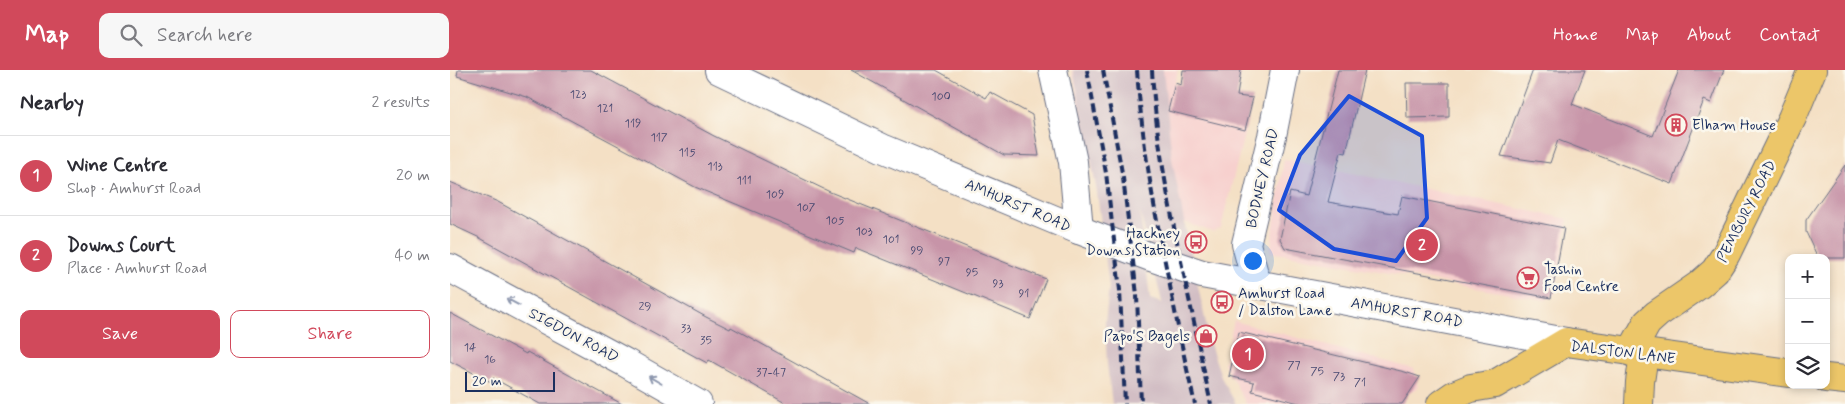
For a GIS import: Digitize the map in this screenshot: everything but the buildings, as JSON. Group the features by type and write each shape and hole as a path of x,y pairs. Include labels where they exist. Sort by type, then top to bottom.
{"main road":[{"name":"PEMBURY ROAD","path":"1637,353 1647,323 1657,314 1700,286 1715,271 1726,254 1792,118 1812,70"},
{"name":"DALSTON LANE","path":"1441,404 1454,395 1471,388 1495,384 1566,342 1785,372"},
{"path":"1637,353 1640,382 1639,404"},
{"path":"1830,378 1845,380"}],"street":[{"name":"AMHURST ROAD","path":"720,70 882,148 1079,230 1202,274 1566,342"},
{"path":"1053,70 1074,162 1079,230"},
{"name":"BODNEY ROAD","path":"1257,285 1246,244 1272,136 1285,70"},
{"name":"SIGDON ROAD","path":"450,268 698,404"}],"highlighted area":[{"path":"1349,96 1422,136 1427,218 1396,261 1334,249 1279,210 1300,155"}],"shaded area":[{"path":"1072,70 1178,70 1175,83 1204,92 1253,98 1221,228 1213,232 1097,192"},
{"path":"1073,70 1163,70 1172,159 1211,347 1222,379 1236,404 1112,404 1107,364 1105,323 1109,287 1097,192","holes":["1140,212 1162,303 1150,299"]},
{"path":"1284,159 1568,219 1555,294 1545,300 1270,252"},
{"path":"1234,321 1414,369 1418,387 1394,404 1246,404 1224,363"}],"railway":[{"path":"1087,70 1106,173 1120,290 1125,404"},
{"path":"1103,70 1123,178 1137,295 1141,404"},
{"path":"1137,70 1145,150 1154,202 1195,404"},
{"path":"1152,70 1157,128 1166,185 1211,404"}],"place":[{"name":"Elham House","path":"1676,125"},
{"name":"Hackney Downs Station","path":"1196,242"},
{"name":"Downs Court","path":"1422,245"},
{"name":"Tashin Food Centre","path":"1528,278"},
{"name":"Amhurst Road / Dalston Lane","path":"1222,302"},
{"name":"Papo'S Bagels","path":"1206,336"},
{"name":"Wine Centre","path":"1248,354"}]}
